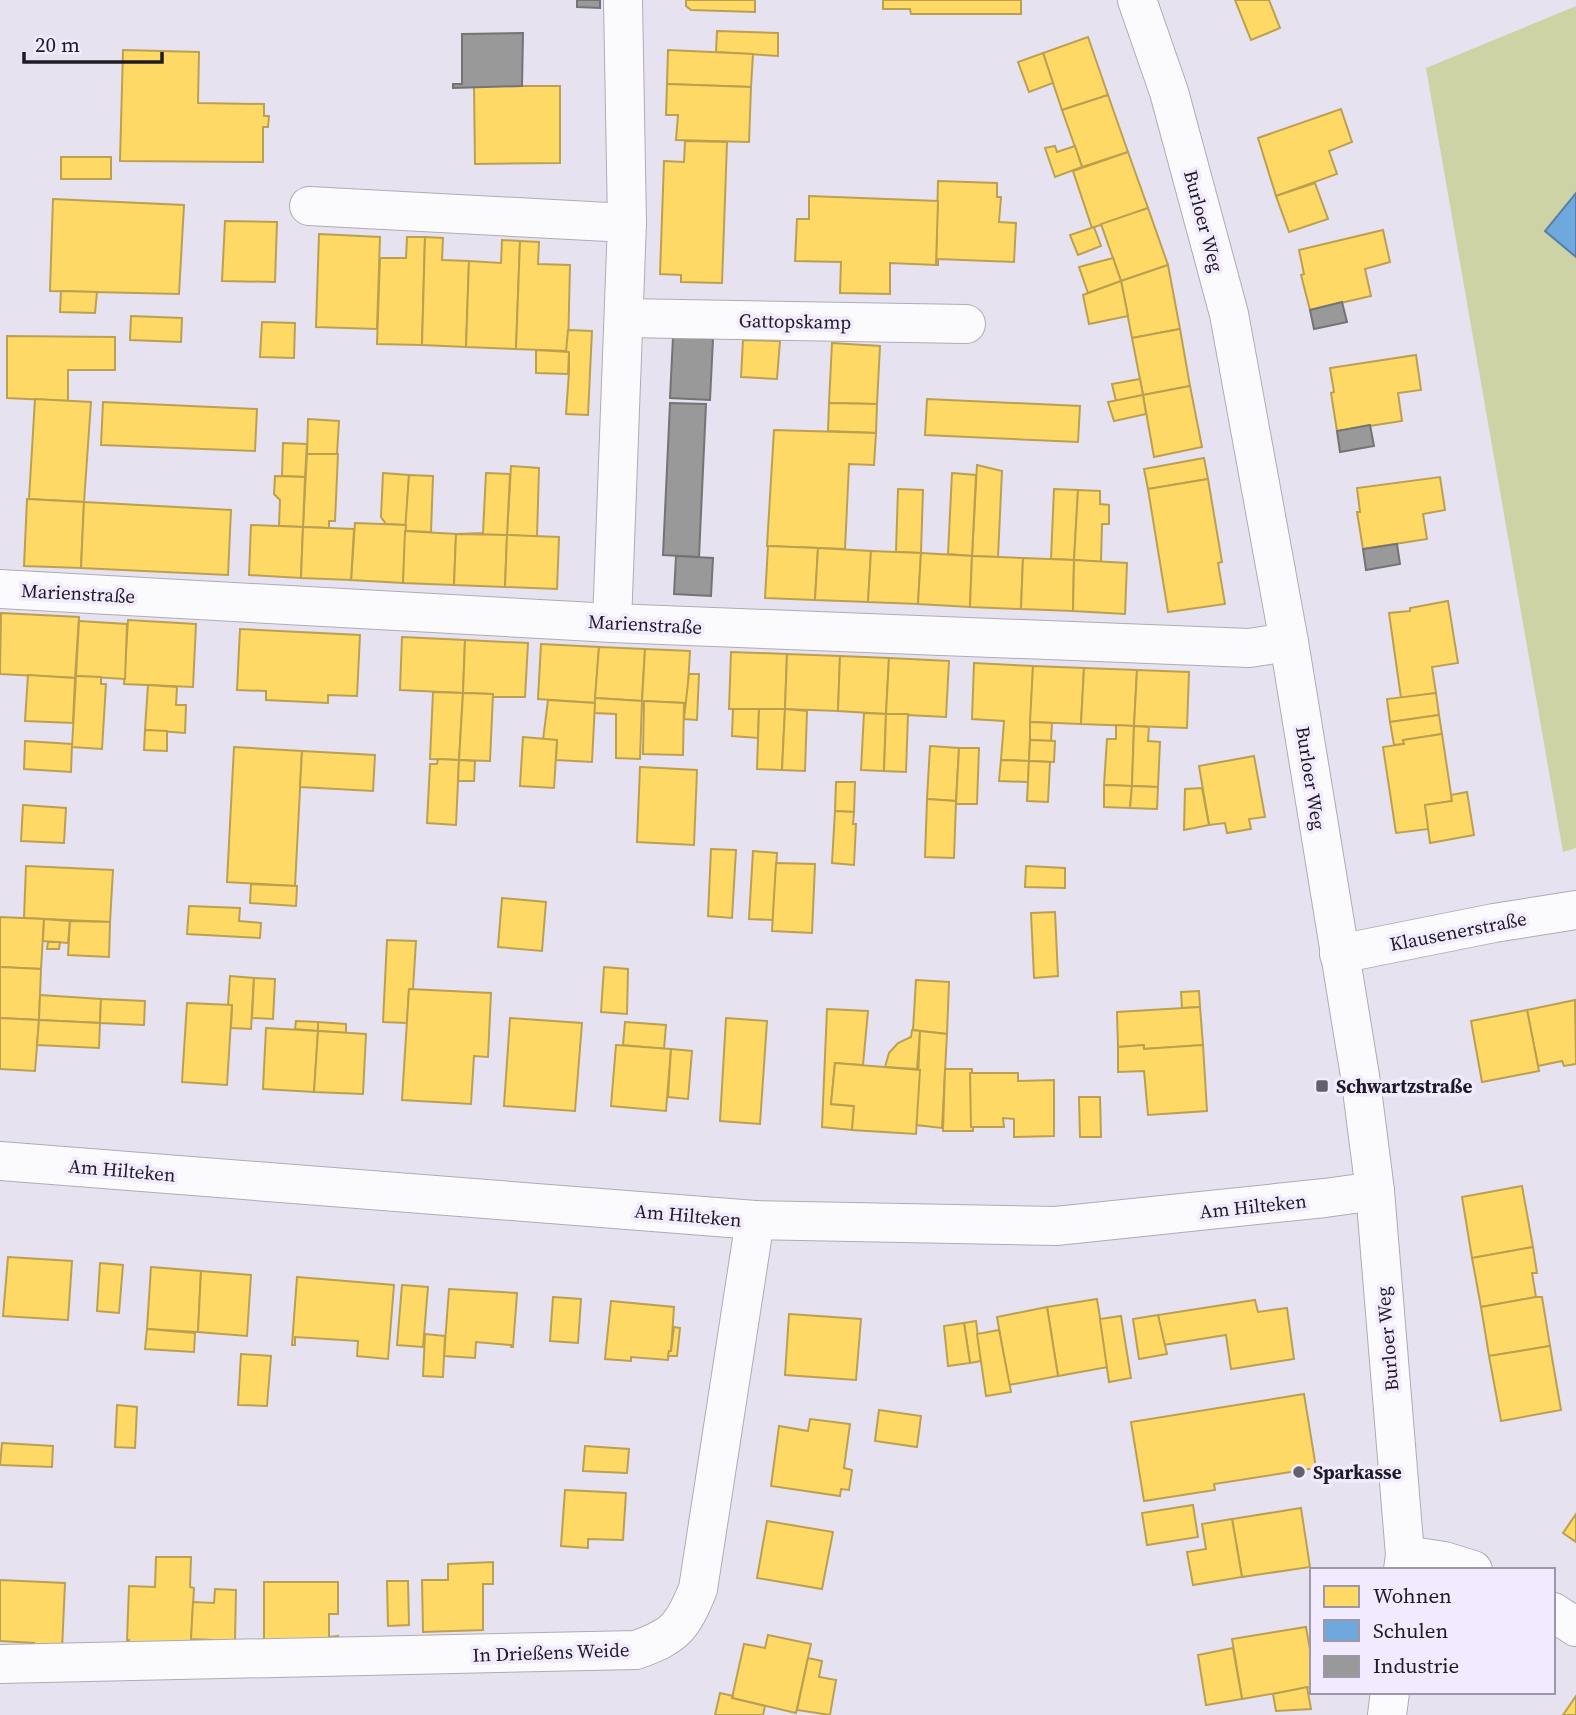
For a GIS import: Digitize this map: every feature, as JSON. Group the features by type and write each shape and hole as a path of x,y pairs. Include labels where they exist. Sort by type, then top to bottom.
{"street":[{"path":"612,623 627,223 624,0"},
{"name":"Burloer Weg","path":"1137,0 1169,92 1229,314 1289,642 1361,1082 1375,1191 1404,1563"},
{"path":"309,206 627,223"},
{"name":"Gattopskamp","path":"625,318 966,324"},
{"name":"Marienstraße","path":"0,589 612,623 1249,648 1289,642"},
{"name":"Klausenerstraße","path":"1339,954 1494,923 1576,910"},
{"name":"Am Hilteken","path":"0,1161 755,1220 1056,1226 1375,1191"},
{"name":"In Drießens Weide","path":"0,1664 636,1650 664,1640 686,1619 698,1590 755,1220"},
{"path":"1404,1563 1444,1561 1467,1568"},
{"path":"1555,1613 1576,1627"},
{"path":"1387,1715 1390,1694"}],"green space":[{"path":"1576,6 1576,848 1563,852 1426,68"}],"building: Wohnen":[{"path":"686,0 755,0 755,12 691,10 686,6"},
{"path":"883,0 1021,0 1021,14 911,14 910,9 883,9"},
{"path":"1235,0 1269,0 1280,28 1251,40"},
{"path":"717,31 778,33 778,56 716,52"},
{"path":"1088,37 1108,95 1062,110 1043,53"},
{"path":"123,50 199,52 198,103 264,104 264,116 269,116 268,127 263,127 263,162 120,161"},
{"path":"668,50 753,54 751,87 667,84"},
{"path":"1043,53 1053,83 1029,92 1018,62"},
{"path":"667,84 751,87 749,142 676,140 678,115 666,115"},
{"path":"474,86 560,86 560,163 475,164"},
{"path":"1108,95 1128,152 1082,167 1062,110"},
{"path":"1341,109 1352,142 1329,151 1337,174 1276,196 1258,138"},
{"path":"685,141 727,142 722,283 681,282 681,275 660,274 664,161 684,162"},
{"path":"1055,146 1057,152 1075,146 1082,167 1055,177 1045,148"},
{"path":"1128,152 1148,208 1092,228 1073,171"},
{"path":"61,157 111,157 111,179 61,179"},
{"path":"938,181 997,183 997,197 1001,197 999,222 1016,223 1014,262 938,259 936,265"},
{"path":"1315,183 1328,219 1289,232 1276,196"},
{"path":"809,196 938,201 936,265 890,263 890,294 840,293 841,262 795,261 797,219 809,219"},
{"path":"53,199 184,205 179,294 50,291"},
{"path":"1148,208 1168,265 1121,281 1101,224"},
{"path":"225,221 277,222 275,282 222,281"},
{"path":"1094,227 1101,246 1078,255 1070,235"},
{"path":"1383,230 1390,262 1365,269 1371,296 1310,310 1301,275 1304,274 1299,250"},
{"path":"319,234 380,237 377,329 316,327"},
{"path":"407,237 425,237 422,345 377,344 380,258 406,258"},
{"path":"425,237 443,238 442,260 469,261 466,347 422,345"},
{"path":"502,240 520,241 516,349 466,347 469,261 501,263"},
{"path":"520,241 539,242 538,264 570,265 568,351 516,349"},
{"path":"1113,258 1121,281 1088,293 1079,267"},
{"path":"1168,265 1180,329 1132,338 1121,281"},
{"path":"1121,281 1128,316 1089,324 1083,295"},
{"path":"61,291 97,292 95,313 60,312"},
{"path":"131,316 182,318 181,342 130,340"},
{"path":"262,322 295,323 294,358 260,357"},
{"path":"1180,329 1190,386 1143,395 1132,338"},
{"path":"568,330 592,331 588,415 566,414"},
{"path":"7,336 115,337 115,370 68,370 68,401 7,398"},
{"path":"743,340 780,341 777,379 741,377"},
{"path":"832,343 880,346 877,404 829,403"},
{"path":"536,350 569,352 568,374 536,373"},
{"path":"1416,355 1421,390 1398,393 1402,421 1337,431 1330,368"},
{"path":"1140,379 1143,395 1116,401 1112,384"},
{"path":"1190,386 1202,447 1154,457 1143,395"},
{"path":"1143,395 1146,414 1114,421 1108,402"},
{"path":"35,399 91,402 84,502 29,499"},
{"path":"927,399 1080,406 1078,442 925,435"},
{"path":"103,402 257,409 255,451 101,445"},
{"path":"829,403 877,404 876,433 828,431"},
{"path":"308,419 339,421 337,454 307,454"},
{"path":"774,430 876,433 874,465 849,464 845,549 767,546"},
{"path":"283,443 307,444 305,477 282,476"},
{"path":"307,454 338,454 335,521 329,521 329,528 303,527"},
{"path":"1204,458 1208,479 1148,489 1144,469"},
{"path":"977,465 1002,471 998,557 972,556"},
{"path":"511,466 539,468 537,537 507,535"},
{"path":"383,473 409,475 406,525 386,524 381,517"},
{"path":"486,473 510,474 507,535 456,534 483,533"},
{"path":"952,473 976,475 972,556 948,554"},
{"path":"409,475 433,476 431,532 405,531"},
{"path":"275,476 305,477 303,527 279,526 280,500 274,494"},
{"path":"1440,477 1445,510 1423,514 1427,539 1363,549 1357,512 1360,512 1357,488"},
{"path":"1208,479 1222,562 1218,563 1225,604 1168,612 1148,489"},
{"path":"898,489 923,490 921,553 896,552"},
{"path":"1054,489 1078,490 1074,560 1051,559"},
{"path":"1078,490 1100,491 1100,504 1109,505 1109,524 1102,524 1101,562 1074,560"},
{"path":"27,499 84,502 81,568 24,566"},
{"path":"84,502 231,510 228,575 81,568"},
{"path":"355,523 406,525 403,583 351,580"},
{"path":"251,525 303,527 301,578 249,575"},
{"path":"303,527 354,529 351,580 301,578"},
{"path":"405,531 456,534 454,585 403,583"},
{"path":"456,534 507,535 505,587 454,585"},
{"path":"507,535 559,537 557,589 505,587"},
{"path":"768,546 818,548 815,600 765,598"},
{"path":"818,548 871,551 868,602 815,600"},
{"path":"871,551 921,553 918,604 868,602"},
{"path":"921,553 972,556 970,607 918,604"},
{"path":"972,556 1023,558 1021,609 970,607"},
{"path":"1023,558 1074,560 1073,611 1021,609"},
{"path":"1074,560 1127,563 1125,614 1073,611"},
{"path":"1448,601 1458,663 1432,667 1436,693 1401,698 1389,613 1410,611 1410,608"},
{"path":"1,613 79,617 75,678 0,674"},
{"path":"128,620 196,624 193,687 124,684"},
{"path":"79,621 127,624 125,679 76,676"},
{"path":"240,629 360,635 357,696 328,695 328,703 266,700 266,691 237,690"},
{"path":"402,637 465,640 463,693 400,690"},
{"path":"465,640 528,643 525,697 463,693"},
{"path":"541,644 599,647 595,703 538,699"},
{"path":"599,647 645,649 642,701 595,698"},
{"path":"645,649 690,651 687,703 642,701"},
{"path":"731,652 787,654 785,709 729,709"},
{"path":"787,654 840,656 838,711 785,709"},
{"path":"840,656 889,658 886,714 838,711"},
{"path":"889,658 949,661 946,717 886,714"},
{"path":"974,663 1033,666 1029,761 1001,760 1004,721 972,719"},
{"path":"1033,666 1084,668 1081,724 1030,722"},
{"path":"1084,668 1137,670 1134,726 1081,724"},
{"path":"1137,670 1189,672 1187,728 1134,726"},
{"path":"689,674 699,674 697,720 684,719"},
{"path":"28,675 75,678 73,723 25,721"},
{"path":"76,676 101,677 101,684 106,684 102,749 72,747"},
{"path":"148,685 177,687 176,705 186,705 185,733 145,730"},
{"path":"433,692 463,693 459,760 430,759"},
{"path":"463,693 493,694 490,761 459,760"},
{"path":"1436,693 1439,715 1390,722 1387,699"},
{"path":"595,698 642,701 640,759 616,758 616,714 594,713"},
{"path":"548,700 595,703 592,762 556,760 557,740 543,740"},
{"path":"644,701 684,703 683,755 643,754"},
{"path":"733,709 759,709 758,738 732,736"},
{"path":"759,709 785,709 782,770 757,769"},
{"path":"785,709 807,711 805,771 782,770"},
{"path":"864,713 886,714 884,771 861,770"},
{"path":"886,714 908,714 906,772 884,771"},
{"path":"1439,715 1442,734 1403,740 1404,744 1394,745 1390,722"},
{"path":"1030,722 1052,723 1051,741 1030,740"},
{"path":"1116,725 1134,726 1132,786 1104,785 1107,739 1116,739"},
{"path":"1134,726 1149,727 1148,741 1160,742 1158,787 1132,786"},
{"path":"145,730 167,731 167,751 144,750"},
{"path":"1442,734 1452,801 1425,805 1429,829 1396,833 1383,747 1404,744 1403,740"},
{"path":"523,737 557,740 554,788 520,786"},
{"path":"1030,740 1055,741 1054,762 1029,761"},
{"path":"25,741 72,744 71,772 24,769"},
{"path":"930,746 959,748 956,801 927,799"},
{"path":"234,747 302,751 295,886 227,882"},
{"path":"959,748 979,748 977,804 956,804"},
{"path":"302,751 375,755 373,791 300,787"},
{"path":"1254,756 1265,817 1249,819 1251,829 1227,833 1225,823 1209,825 1199,766"},
{"path":"438,759 459,760 456,825 427,823 430,764 437,764"},
{"path":"459,760 475,761 474,781 458,781"},
{"path":"1001,760 1029,761 1028,782 999,781"},
{"path":"1029,761 1050,762 1048,802 1027,801"},
{"path":"640,767 697,770 694,845 637,842"},
{"path":"836,782 855,782 854,812 835,811"},
{"path":"1104,785 1132,786 1130,808 1104,807"},
{"path":"1132,786 1158,787 1157,809 1130,808"},
{"path":"1202,788 1209,825 1184,830 1185,789"},
{"path":"1467,792 1474,835 1430,843 1425,805 1452,801 1451,795"},
{"path":"927,799 956,801 954,858 925,857"},
{"path":"23,805 66,808 64,843 21,841"},
{"path":"835,811 854,812 854,865 832,863"},
{"path":"711,849 736,850 732,918 708,916"},
{"path":"753,851 777,853 773,920 749,919"},
{"path":"776,863 815,864 812,933 772,931"},
{"path":"26,866 113,870 110,922 24,918"},
{"path":"1026,866 1065,868 1065,888 1025,887"},
{"path":"251,884 297,886 296,906 250,903"},
{"path":"502,898 546,902 542,951 498,947"},
{"path":"189,906 240,908 239,921 261,923 260,938 187,934"},
{"path":"1055,912 1058,976 1034,978 1031,913"},
{"path":"0,917 44,919 41,969 0,967"},
{"path":"44,919 70,921 68,943 43,941"},
{"path":"70,921 110,922 109,957 68,955"},
{"path":"387,940 416,941 413,989 409,989 407,1023 383,1022"},
{"path":"48,942 60,942 59,949 47,949"},
{"path":"0,967 41,969 39,1020 0,1018"},
{"path":"604,967 628,969 627,1014 601,1012"},
{"path":"230,976 254,978 251,1029 231,1028 232,1005 228,1005"},
{"path":"254,978 275,979 273,1019 252,1018"},
{"path":"916,980 949,982 947,1034 913,1030"},
{"path":"409,989 491,993 488,1057 474,1056 471,1104 402,1100"},
{"path":"1199,991 1200,1007 1182,1008 1181,992"},
{"path":"40,995 101,999 100,1023 39,1020"},
{"path":"101,999 145,1001 144,1025 100,1023"},
{"path":"1575,1000 1576,1064 1564,1066 1562,1061 1538,1066 1527,1010"},
{"path":"187,1003 232,1005 227,1085 182,1082"},
{"path":"1200,1007 1203,1045 1144,1049 1144,1045 1118,1047 1117,1012"},
{"path":"827,1009 868,1011 863,1065 835,1063 831,1104 854,1106 852,1130 822,1127"},
{"path":"1527,1010 1539,1071 1482,1082 1471,1021"},
{"path":"0,1018 39,1020 35,1071 0,1069"},
{"path":"510,1018 582,1023 575,1111 504,1106"},
{"path":"726,1018 767,1021 760,1124 720,1121"},
{"path":"39,1020 100,1023 99,1048 37,1045"},
{"path":"296,1021 318,1022 318,1031 295,1029"},
{"path":"318,1022 346,1024 346,1033 318,1031"},
{"path":"625,1022 666,1025 664,1049 623,1045"},
{"path":"266,1028 318,1031 314,1092 263,1089"},
{"path":"912,1030 920,1031 917,1069 885,1067 889,1053 898,1043 911,1037"},
{"path":"318,1031 366,1034 363,1094 314,1092"},
{"path":"920,1031 947,1034 942,1128 916,1125"},
{"path":"616,1045 671,1049 666,1111 611,1106"},
{"path":"1144,1045 1144,1049 1203,1045 1207,1111 1148,1115 1144,1071 1118,1072 1118,1047"},
{"path":"671,1049 692,1051 688,1099 668,1097"},
{"path":"835,1063 920,1070 916,1134 852,1130 854,1106 831,1104"},
{"path":"945,1069 972,1069 973,1131 943,1131"},
{"path":"970,1073 1018,1073 1018,1081 1054,1080 1054,1136 1014,1137 1014,1119 1003,1118 1004,1127 971,1127"},
{"path":"1079,1097 1100,1097 1101,1137 1080,1137"},
{"path":"1522,1186 1533,1247 1472,1258 1462,1197"},
{"path":"1533,1247 1537,1273 1532,1273 1536,1297 1481,1307 1472,1258"},
{"path":"8,1257 72,1261 68,1320 3,1316"},
{"path":"100,1263 123,1265 119,1313 97,1311"},
{"path":"151,1267 201,1271 198,1332 147,1329"},
{"path":"201,1271 251,1275 247,1336 198,1332"},
{"path":"297,1277 394,1285 388,1359 357,1356 358,1341 295,1337 295,1345 292,1345"},
{"path":"402,1285 428,1287 423,1347 397,1345"},
{"path":"449,1289 517,1293 513,1347 476,1342 475,1358 444,1356"},
{"path":"553,1297 581,1299 578,1343 550,1341"},
{"path":"1542,1297 1550,1346 1489,1356 1481,1307"},
{"path":"1097,1299 1108,1367 1058,1376 1047,1307"},
{"path":"1255,1300 1258,1312 1287,1308 1294,1359 1231,1369 1226,1335 1163,1345 1158,1315"},
{"path":"611,1301 674,1307 668,1360 631,1357 631,1361 605,1359"},
{"path":"1047,1307 1058,1376 1009,1385 997,1317"},
{"path":"789,1314 861,1319 856,1380 785,1375"},
{"path":"1158,1315 1167,1354 1139,1359 1133,1319"},
{"path":"1121,1316 1131,1378 1109,1382 1100,1319"},
{"path":"976,1321 981,1361 970,1363 964,1323"},
{"path":"964,1323 970,1363 948,1366 944,1326"},
{"path":"674,1327 680,1328 677,1356 668,1356 671,1351"},
{"path":"147,1329 195,1333 194,1352 145,1349"},
{"path":"999,1330 1011,1392 986,1396 977,1334"},
{"path":"425,1334 445,1336 443,1377 423,1376"},
{"path":"1550,1346 1561,1410 1501,1421 1489,1356"},
{"path":"241,1354 271,1356 267,1406 238,1405"},
{"path":"1304,1394 1316,1468 1214,1484 1215,1490 1144,1501 1131,1422"},
{"path":"117,1405 137,1407 135,1448 115,1447"},
{"path":"879,1410 921,1416 917,1447 875,1441"},
{"path":"810,1419 850,1424 844,1468 852,1470 849,1490 841,1489 840,1496 771,1486 779,1426 808,1431"},
{"path":"2,1443 53,1446 52,1467 0,1465"},
{"path":"585,1446 629,1449 627,1473 583,1471"},
{"path":"565,1490 626,1493 623,1540 588,1539 588,1548 561,1546"},
{"path":"1193,1505 1198,1537 1147,1545 1142,1513"},
{"path":"1301,1508 1310,1567 1242,1577 1232,1519"},
{"path":"1576,1514 1576,1542 1563,1533"},
{"path":"1232,1519 1242,1577 1193,1585 1187,1552 1206,1549 1202,1524"},
{"path":"767,1521 833,1532 822,1589 757,1578"},
{"path":"156,1557 191,1557 190,1587 194,1588 191,1643 129,1647 129,1586 155,1587"},
{"path":"493,1562 493,1584 483,1584 483,1630 423,1632 422,1580 448,1580 448,1564"},
{"path":"0,1580 65,1583 62,1650 33,1648 34,1643 0,1641"},
{"path":"387,1581 408,1581 409,1625 388,1626"},
{"path":"264,1582 338,1582 338,1614 329,1614 329,1637 338,1636 337,1639 264,1642"},
{"path":"215,1589 236,1590 235,1641 191,1639 193,1602 214,1603"},
{"path":"1306,1627 1310,1650 1310,1687 1242,1699 1232,1639"},
{"path":"768,1635 811,1644 796,1713 732,1698 744,1644 765,1648"},
{"path":"1233,1648 1242,1699 1206,1705 1198,1655"},
{"path":"808,1658 822,1661 819,1677 836,1680 830,1715 797,1710"},
{"path":"1307,1687 1311,1709 1276,1711 1273,1694"},
{"path":"720,1693 765,1706 763,1715 715,1715"},
{"path":"1576,1696 1576,1715 1563,1715"}],"building: Schulen":[{"path":"1576,193 1576,257 1545,231"}],"building: Industrie":[{"path":"577,0 600,0 600,8 577,7"},
{"path":"523,33 522,86 453,88 453,84 462,84 462,34"},
{"path":"1342,302 1347,322 1314,329 1310,310"},
{"path":"673,337 713,339 710,400 670,398"},
{"path":"670,403 706,404 699,557 663,555"},
{"path":"1370,425 1374,446 1340,452 1337,431"},
{"path":"1397,544 1400,564 1366,570 1363,549"},
{"path":"676,556 713,558 711,596 674,594"}],"place":[{"name":"Schwartzstraße","path":"1322,1086"},
{"name":"Sparkasse","path":"1299,1472"}]}
